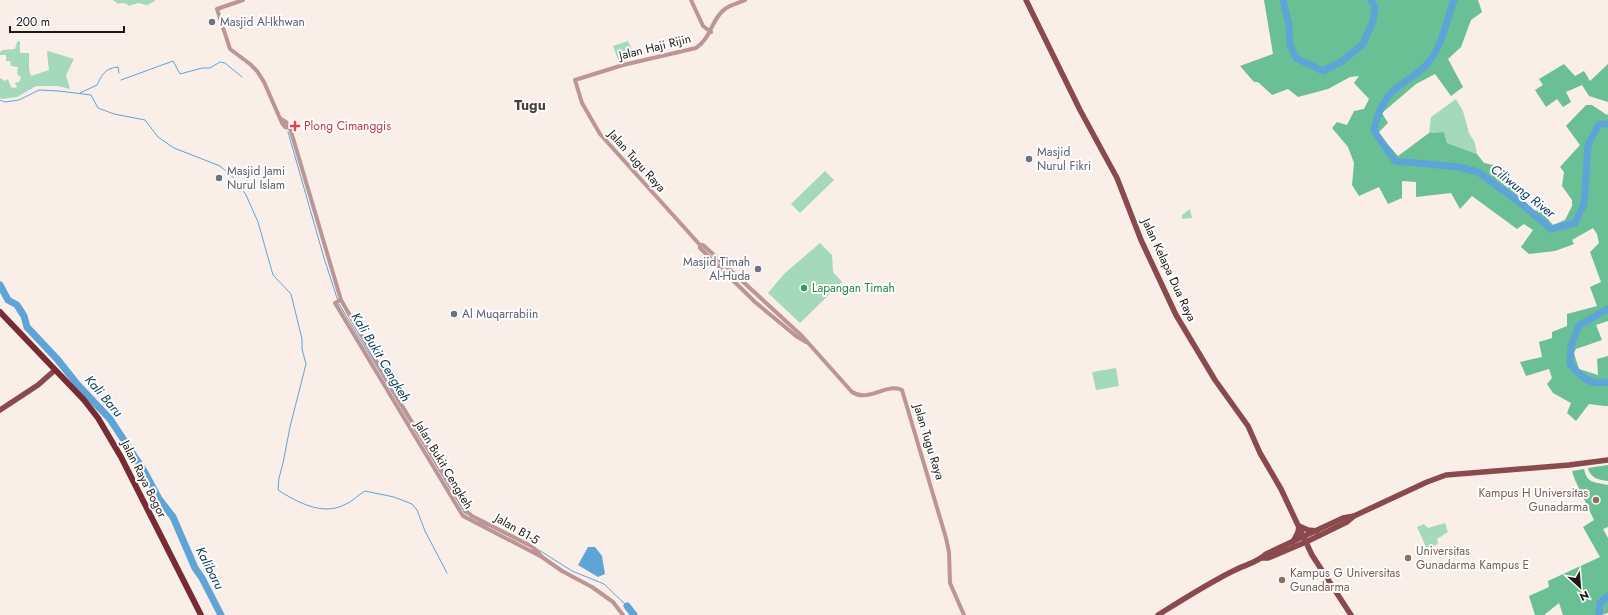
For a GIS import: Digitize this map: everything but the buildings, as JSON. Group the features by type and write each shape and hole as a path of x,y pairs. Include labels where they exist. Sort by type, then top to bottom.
{"highway":[{"name":"Jalan Raya Bogor","path":"0,312 38,356"},
{"name":"Jalan Raya Bogor","path":"0,318 84,400 107,431 201,615"},
{"name":"Jalan Raya Bogor","path":"53,371 81,402 104,432 197,615"}],"main road":[{"name":"Jalan Kelapa Dua Raya","path":"1026,0 1080,110 1117,178 1142,240 1176,315 1215,380 1248,426 1260,453 1281,489 1318,565 1351,615"},
{"path":"0,410 38,385 53,371"},
{"path":"1262,558 1268,558 1347,522 1354,516 1427,482 1446,476 1608,460"},
{"path":"1158,615 1225,575 1262,558 1266,554 1293,542 1305,540 1317,530 1346,517 1354,516"},
{"path":"1293,542 1299,526 1308,530 1317,530"}],"street":[{"name":"Jalan Bukit Cengkeh","path":"243,0 217,9 230,49 257,71 264,82 281,119 286,122 290,128 338,301 463,516 542,557 562,572 592,587 610,599 623,615"},
{"path":"691,0 703,26 710,32"},
{"name":"Jalan Haji Rijin","path":"575,80 623,65 696,48 704,42 718,16 724,9 745,0"},
{"name":"Jalan Tugu Raya","path":"575,80 583,106 600,134 700,245 700,248 709,258 755,302 796,336 806,342 855,394 862,396 895,388 902,390 950,552 950,583 964,615"}],"green space":[{"path":"113,0 155,1 147,5 138,3 128,6 127,4 118,4"},
{"path":"1264,0 1478,0 1482,12 1471,20 1461,47 1448,59 1463,87 1451,96 1435,74 1416,84 1382,113 1388,123 1378,133 1398,156 1429,133 1444,132 1447,143 1477,154 1484,163 1493,165 1502,183 1517,190 1533,211 1540,210 1553,225 1565,220 1572,206 1572,200 1562,186 1564,172 1560,167 1580,145 1566,126 1586,105 1592,105 1607,115 1608,114 1608,321 1596,325 1602,340 1576,349 1574,353 1579,369 1598,375 1597,359 1608,356 1608,406 1589,404 1576,421 1567,413 1571,403 1553,393 1547,384 1552,378 1549,369 1526,376 1520,362 1542,357 1539,342 1552,338 1552,332 1567,326 1567,314 1597,306 1590,287 1601,282 1590,252 1599,243 1597,234 1593,228 1572,240 1574,244 1555,251 1529,254 1521,247 1533,230 1524,224 1517,229 1472,196 1460,209 1451,193 1416,197 1416,182 1402,181 1402,198 1388,204 1379,187 1359,196 1352,185 1354,163 1348,147 1332,128 1337,122 1347,125 1354,111 1364,109 1369,99 1354,83 1359,76 1350,77 1328,89 1298,97 1288,89 1272,95 1258,82 1254,82 1240,66 1273,54"},
{"path":"19,41 20,53 29,53 29,69 31,76 49,70 48,51 74,59 66,75 70,89 58,86 36,86 17,97 0,98 0,78 5,81 8,79 11,87 13,88 17,87 15,83 19,82 21,77 17,74 18,67 11,66 10,61 6,61 6,55 0,55 0,52 3,50 15,49 17,42"},
{"path":"628,41 635,56 619,62 613,46"},
{"path":"1564,64 1575,76 1584,71 1590,81 1608,64 1608,102 1589,96 1582,85 1566,92 1571,102 1563,107 1557,99 1546,107 1535,90 1543,85 1539,79"},
{"path":"1456,99 1463,111 1469,133 1475,143 1477,154 1447,143 1444,132 1429,133 1431,117"},
{"path":"825,171 834,180 800,213 791,204"},
{"path":"1190,209 1192,218 1182,219 1182,215"},
{"name":"Lapangan Timah","path":"820,243 832,255 833,272 842,282 800,323 768,293 784,274"},
{"path":"1116,368 1119,386 1096,390 1092,372"},
{"path":"1608,465 1608,481 1598,479 1593,476 1588,468"},
{"path":"1584,469 1585,474 1592,482 1608,485 1608,527 1603,529 1608,538 1608,613 1602,615 1563,615 1559,603 1544,615 1535,615 1529,596 1549,587 1548,581 1600,557 1583,527 1594,520 1572,471"},
{"path":"1445,523 1448,532 1437,539 1438,544 1427,549 1417,527 1424,524 1428,528"}],"water":[{"path":"588,547 595,547 602,556 605,574 598,577 578,565"}],"waterway":[{"name":"Ciliwung River","path":"1283,0 1289,25 1290,45 1296,58 1323,71 1341,62 1363,44 1373,21 1375,7 1371,0"},
{"name":"Ciliwung River","path":"1454,0 1441,41 1433,56 1420,71 1390,94 1383,104 1376,120 1374,131 1395,161 1459,167 1478,172 1523,205 1551,229 1575,223 1584,204 1588,145 1599,124 1608,124"},
{"name":"Kali Bukit Cengkeh","path":"121,80 173,61 180,74 202,68 210,68 220,62 225,63 242,77"},
{"name":"Kali Bukit Cengkeh","path":"80,93 97,85 102,75 107,70 118,67 119,73"},
{"path":"0,100 5,102 19,100 39,90 91,95 98,108 114,114 145,120 158,137 174,148 220,166 235,179 246,195 258,222 273,275 291,294 302,339 302,349 306,364 290,427 279,478 278,490 301,503 327,509 344,505 365,491 394,497 412,504 417,510 425,531 447,573"},
{"name":"Kali Bukit Cengkeh","path":"288,132 324,258 338,301"},
{"name":"Kali Baru","path":"0,285 8,300 17,305 24,316 27,327 110,419 144,471 159,499 173,517 195,568 202,578 221,615"},
{"name":"Kali Bukit Cengkeh","path":"339,304 466,515"},
{"name":"Ciliwung River","path":"1608,309 1579,325 1571,346 1570,364 1586,379 1596,383 1608,382"},
{"name":"Kali Bukit Cengkeh","path":"479,522 487,526"},
{"name":"Kali Bukit Cengkeh","path":"539,550 572,571 604,584 627,606"},
{"name":"Ciliwung River","path":"1599,615 1600,603 1608,596"},
{"path":"627,606 634,615"}],"place":[{"name":"Masjid Al-Ikhwan","path":"212,22"},
{"name":"Plong Cimanggis","path":"295,126"},
{"name":"Masjid Nurul Fikri","path":"1029,159"},
{"name":"Masjid Jami Nurul Islam","path":"219,178"},
{"name":"Masjid Timah Al-Huda","path":"758,269"},
{"name":"Lapangan Timah","path":"804,288"},
{"name":"Al Muqarrabiin","path":"454,314"},
{"name":"Kampus H Universitas Gunadarma","path":"1596,500"},
{"name":"Universitas Gunadarma Kampus E","path":"1408,558"},
{"name":"Kampus G Universitas Gunadarma","path":"1282,580"}],"district":[{"name":"Tugu","path":"530,105"}],"water label":[{"name":"Kalibaru","path":"210,568"}]}
